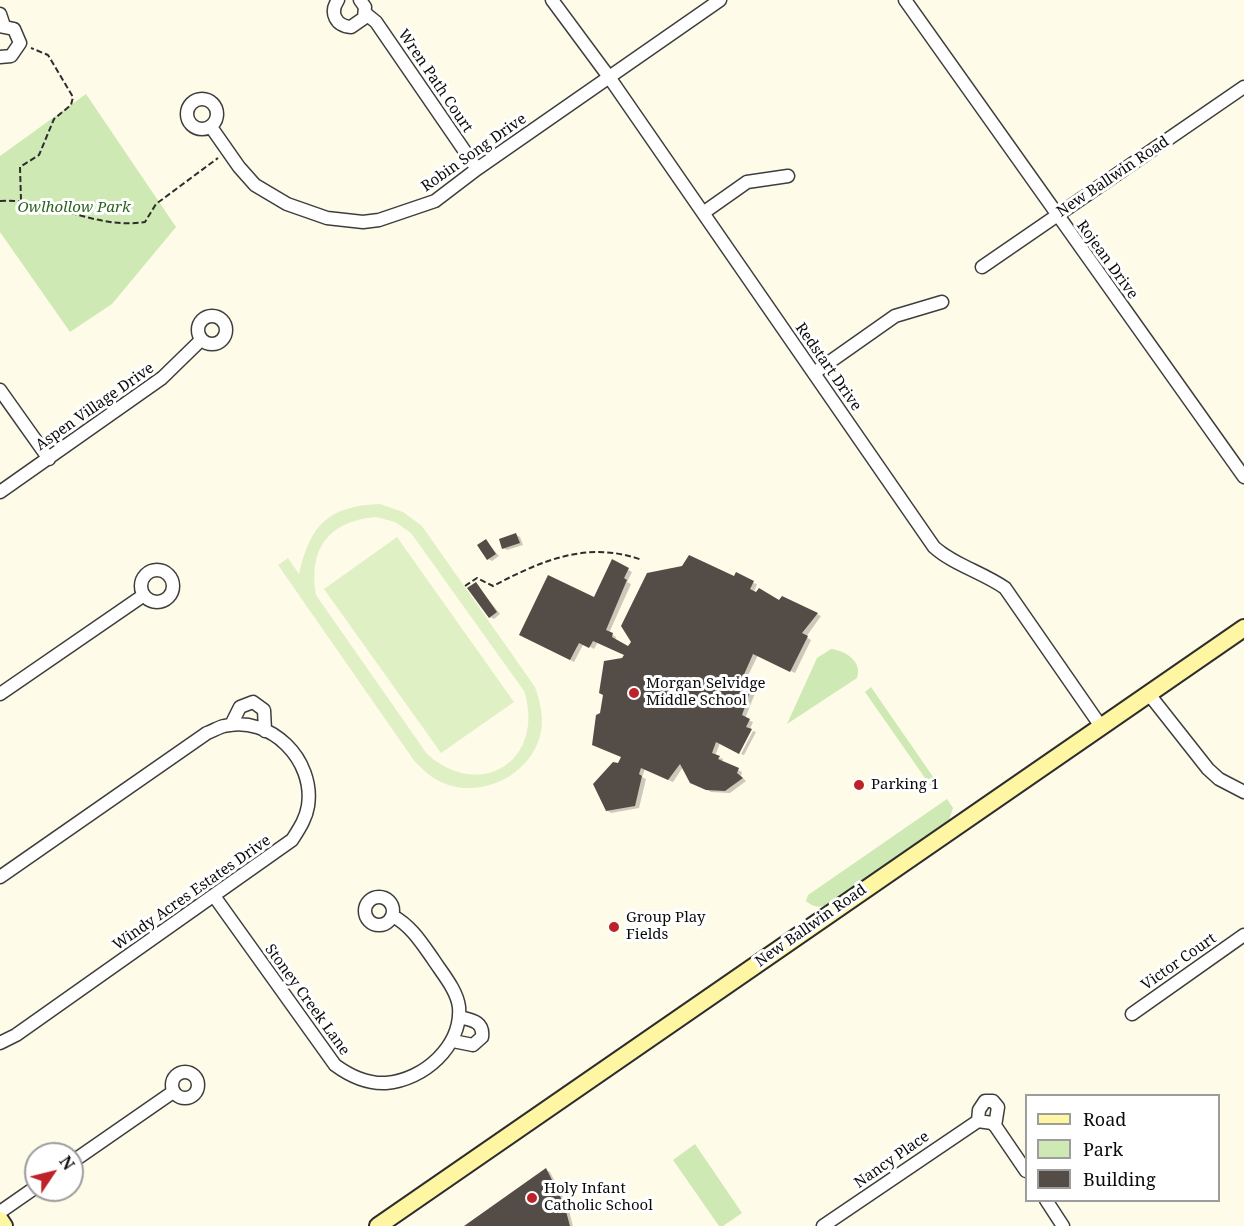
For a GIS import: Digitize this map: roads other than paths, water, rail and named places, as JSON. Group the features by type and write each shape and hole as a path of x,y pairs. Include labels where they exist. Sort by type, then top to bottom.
{"main road":[{"name":"New Ballwin Road","path":"378,1226 1244,628"},
{"path":"0,1220 4,1226"}],"street":[{"path":"338,0 334,11 341,25 357,25 365,13"},
{"name":"Wren Path Court","path":"360,0 365,13 376,22 477,169"},
{"name":"Redstart Drive","path":"552,0 609,77 933,547 946,557 989,577 1005,588 1101,725"},
{"name":"Robin Song Drive","path":"210,127 255,184 287,204 327,218 363,222 398,215 435,201 477,169 720,0"},
{"name":"Rojean Drive","path":"905,0 1244,477"},
{"path":"0,57 11,56 20,43 17,33 1,22"},
{"name":"New Ballwin Road","path":"982,267 1244,87"},
{"path":"703,213 747,182 788,176"},
{"path":"814,373 895,316 942,302"},
{"name":"Aspen Village Drive","path":"0,492 162,378 201,340"},
{"path":"0,390 49,459"},
{"path":"0,694 144,595"},
{"path":"1148,693 1208,769 1219,779 1244,792"},
{"name":"Windy Acres Estates Drive","path":"231,725 240,707 252,702 264,710 266,731"},
{"name":"Windy Acres Estates Drive","path":"0,877 207,733 231,725 247,725 266,731 281,739 294,752 303,768 308,785 308,806 303,823 292,840 16,1035 0,1043"},
{"name":"Stoney Creek Lane","path":"214,896 326,1054 345,1072 366,1081 387,1083 398,1080 431,1063 453,1041"},
{"path":"393,916 408,924 452,987 459,1017 453,1041 473,1046 482,1037 482,1029 477,1022 459,1017"},
{"name":"Victor Court","path":"1132,1014 1244,935"},
{"path":"84,1154 173,1092"},
{"name":"Nancy Place","path":"823,1226 978,1121 979,1110 985,1101 993,1101 998,1107 995,1126 1025,1170"},
{"path":"978,1121 995,1126"},
{"path":"0,1212 24,1195"},
{"path":"1047,1202 1063,1226"}],"place":[{"name":"Morgan Selvidge Middle School","path":"634,693"},
{"name":"Parking 1","path":"859,785"},
{"name":"Group Play Fields","path":"614,927"},
{"name":"Holy Infant Catholic School","path":"532,1198"}],"park label":[{"name":"Owlhollow Park","path":"74,208"}]}
